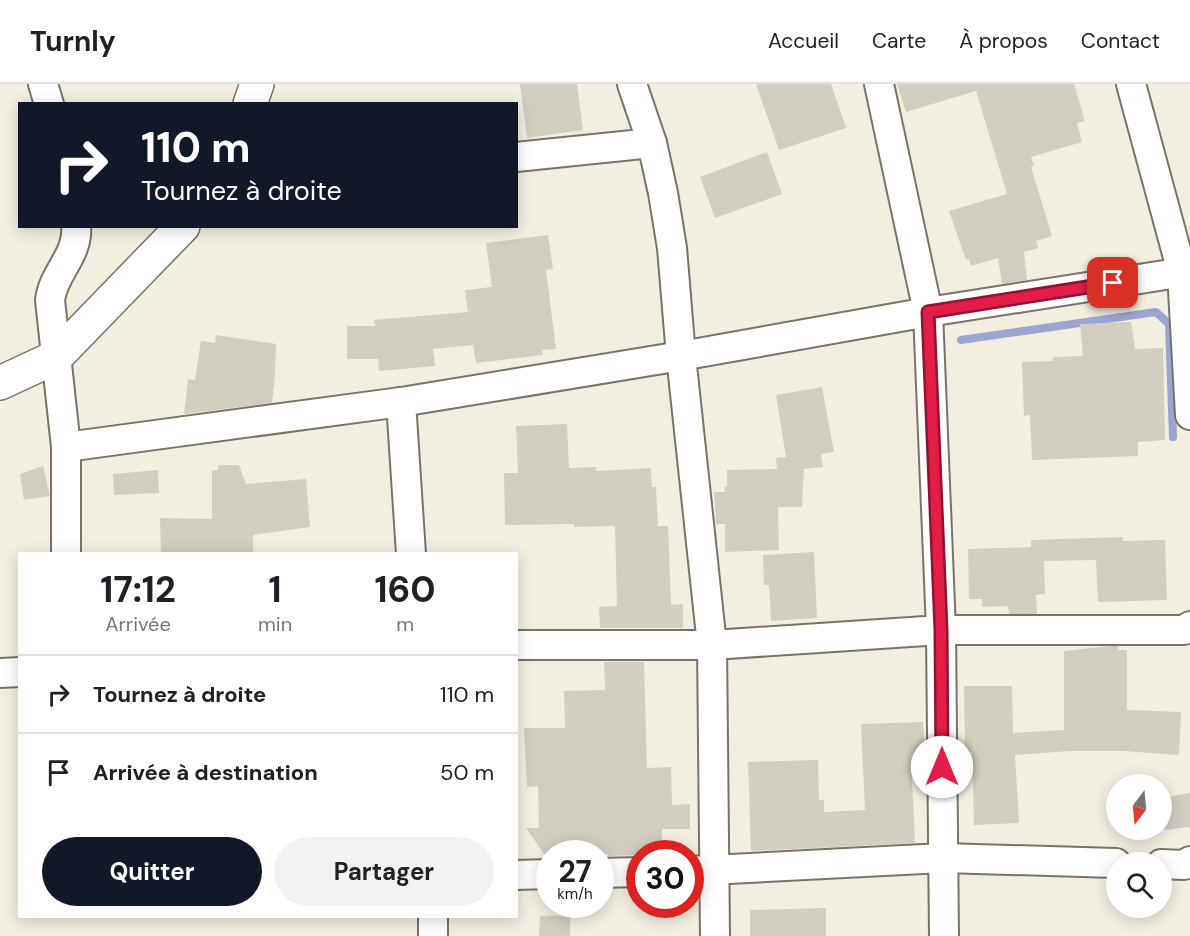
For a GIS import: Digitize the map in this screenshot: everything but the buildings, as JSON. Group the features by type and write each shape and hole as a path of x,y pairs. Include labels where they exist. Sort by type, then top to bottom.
{"main road":[{"path":"251,102 257,84"},
{"path":"0,383 56,357 181,228"}],"street":[{"path":"43,84 48,102"},
{"path":"632,84 652,143 672,248 681,356 712,645 703,840"},
{"path":"879,84 928,312 941,630 944,936"},
{"path":"1131,84 1186,272 1190,415"},
{"path":"518,157 652,143"},
{"path":"66,552 66,447 50,300 51,290 74,249 75,228"},
{"path":"66,447 400,402 681,356 928,312 1186,272"},
{"path":"400,402 411,552"},
{"path":"518,645 712,645 941,630 1184,630 1190,626"},
{"path":"0,673 18,672"},
{"path":"704,870 943,858 1106,863"},
{"path":"1172,864 1184,864 1190,861"},
{"path":"518,875 536,874"},
{"path":"704,880 715,936"},
{"path":"433,918 433,936"}],"waterway":[{"path":"961,340 1156,312 1169,324 1173,437"}],"route":[{"path":"942,767 941,630 928,312 1113,283"}]}
